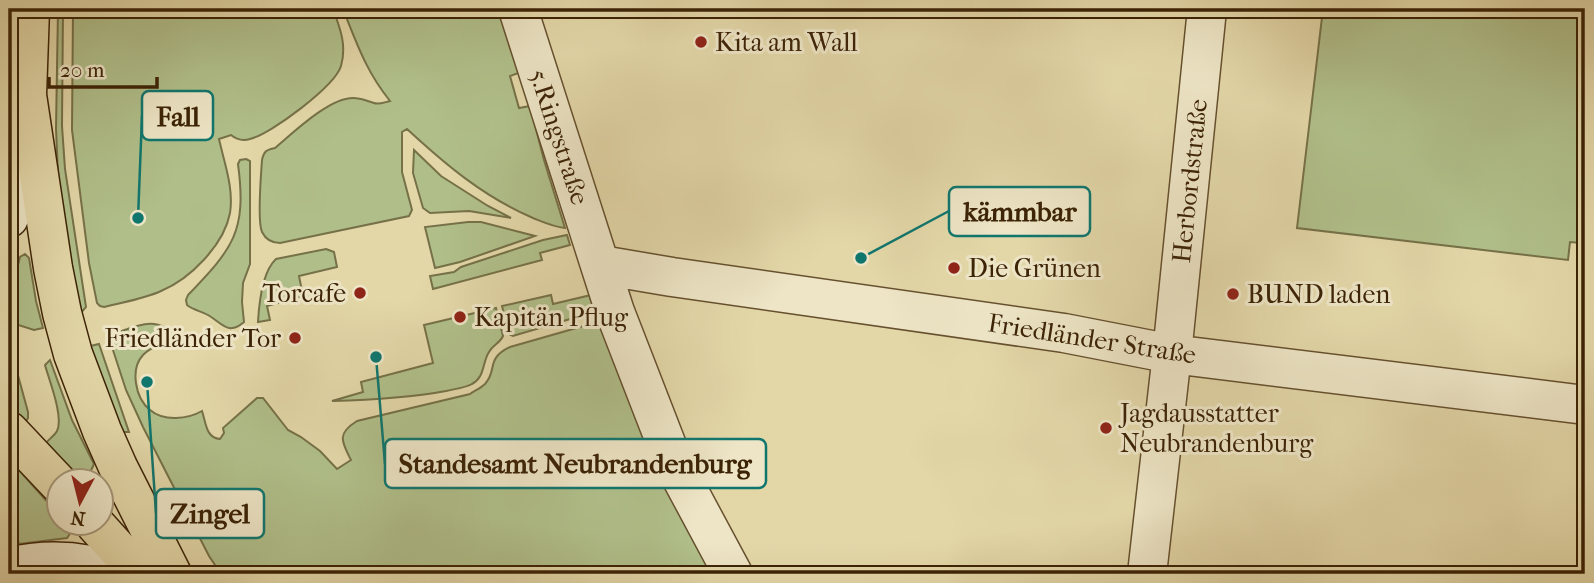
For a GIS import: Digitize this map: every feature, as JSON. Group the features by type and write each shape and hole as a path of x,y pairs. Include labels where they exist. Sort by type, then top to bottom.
{"main road":[{"path":"30,9 18,110 62,313 73,354 102,431 172,574"},
{"path":"9,431 46,470"},
{"path":"108,538 140,574"}],"street":[{"name":"5.Ringstraße","path":"518,9 615,312 674,464 733,574"},
{"name":"Herbordstraße","path":"1147,574 1207,9"},
{"path":"9,218 18,110"},
{"name":"Friedländer Straße","path":"600,265 1064,333 1172,354 1585,405"},
{"path":"9,567 51,561 76,562 121,574"}],"green space":[{"path":"58,9 63,9 62,126 65,169 86,307 80,314 62,266 56,129"},
{"path":"73,9 333,9 343,44 343,58 336,75 301,108 250,139 240,140 231,135 219,139 230,185 230,213 221,237 204,260 172,286 141,298 104,307 97,303 89,263 72,130"},
{"path":"343,9 498,9 521,72 510,76 519,108 530,106 565,228 515,210 482,190 407,129 402,132 402,172 412,210 409,216 280,243 265,237 262,232 260,208 262,160 266,151 275,148 312,117 344,99 361,99 376,104 390,101 368,68"},
{"path":"1323,9 1585,9 1585,210 1581,243 1570,242 1568,260 1297,228"},
{"path":"414,150 441,176 511,218 469,211 430,213 423,208 413,173"},
{"path":"240,160 250,161 250,264 243,283 244,322 229,328 189,307 186,300 226,251 233,237 240,207 238,164"},
{"path":"481,222 535,236 435,268 425,227"},
{"path":"567,235 570,245 540,253 542,260 433,289 430,276 454,272 461,267 543,240"},
{"path":"326,249 334,252 337,267 299,276 303,296 267,306 270,320 258,322 264,280 276,259"},
{"path":"25,254 29,258 43,328 34,330 9,322 9,301 20,257"},
{"path":"551,295 553,304 591,295 597,311 513,336 509,334 502,306"},
{"path":"496,308 503,336 489,352 481,374 472,384 418,395 332,401 363,392 361,382 433,363 424,325"},
{"path":"601,321 717,574 221,574 209,556 143,427 126,390 110,341 111,335 146,324 163,326 178,339 147,352 136,368 136,383 141,398 156,414 176,418 202,411 209,433 220,439 224,433 223,428 257,398 263,398 288,430 320,451 337,469 351,460 343,439 346,430 357,421 470,394 489,379 495,360 502,351"},
{"path":"99,344 129,432 121,432 82,348"},
{"path":"9,352 28,412 25,423 9,404"},
{"path":"50,360 72,420 94,464 92,468 68,468 46,443 56,432 59,417 45,365"},
{"path":"19,470 46,500 46,538 67,538 19,544 9,510 9,479"}],"place":[{"name":"Kita am Wall","path":"701,42"},
{"name":"Fall","path":"138,218"},
{"name":"kämmbar","path":"861,258"},
{"name":"Die Grünen","path":"954,268"},
{"name":"Torcafe","path":"360,293"},
{"name":"BUND laden","path":"1233,294"},
{"name":"Kapitän Pflug","path":"460,317"},
{"name":"Friedländer Tor","path":"295,338"},
{"name":"Standesamt Neubrandenburg","path":"376,357"},
{"name":"Zingel","path":"147,382"},
{"name":"Jagdausstatter Neubrandenburg","path":"1106,428"}]}
